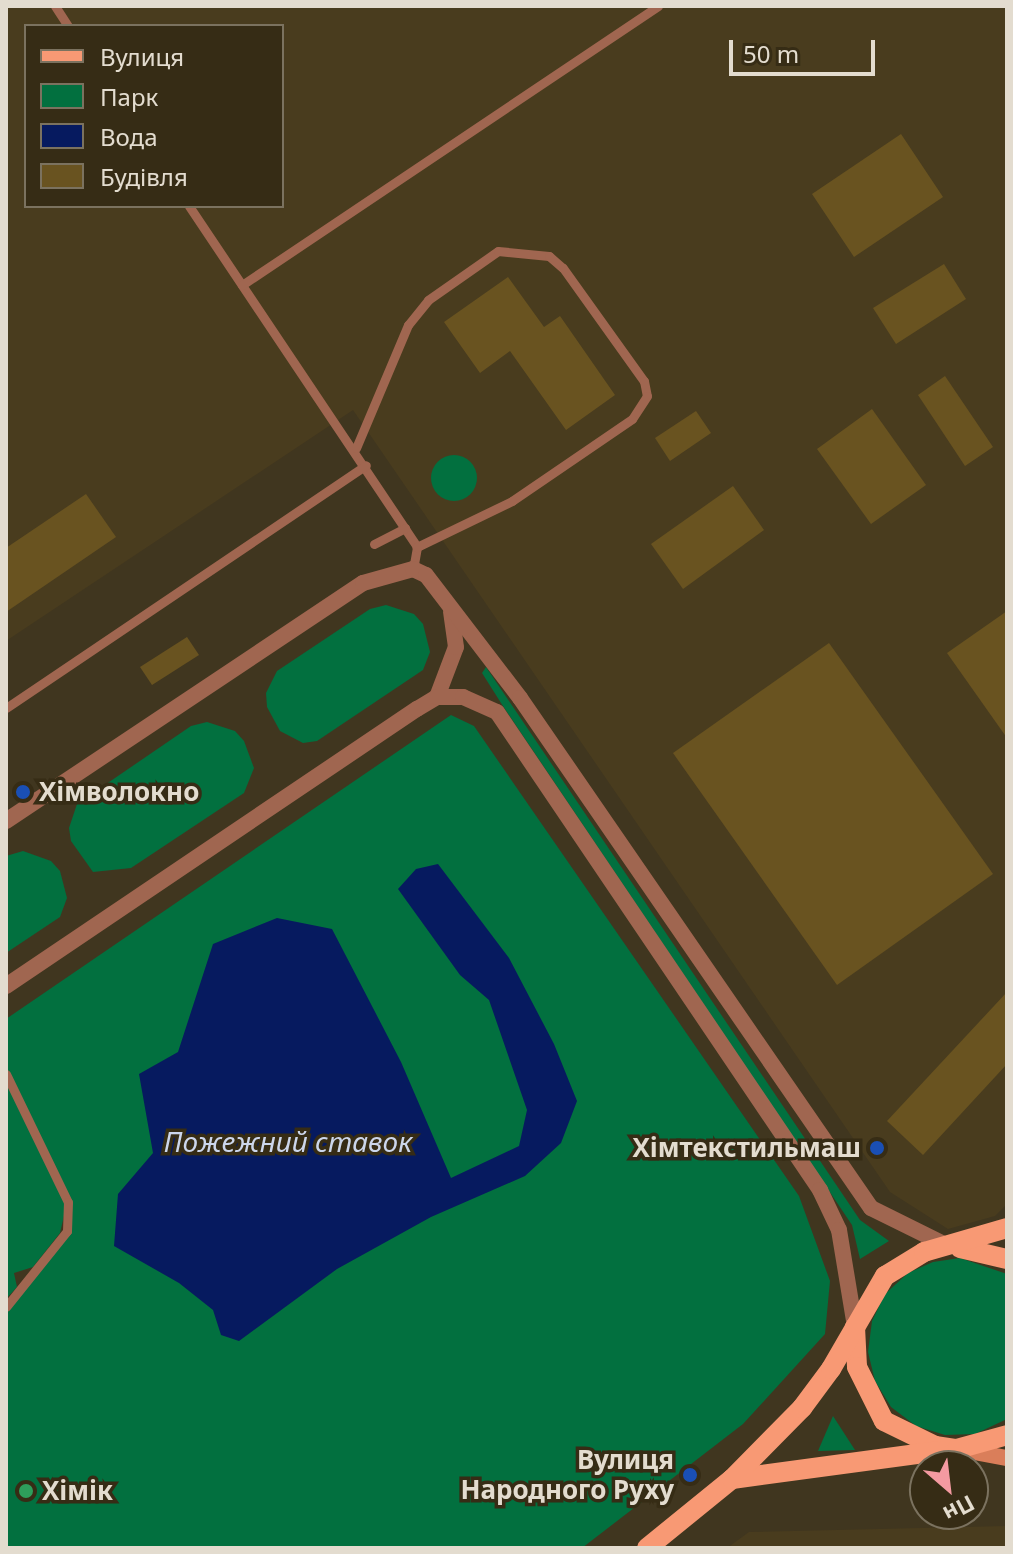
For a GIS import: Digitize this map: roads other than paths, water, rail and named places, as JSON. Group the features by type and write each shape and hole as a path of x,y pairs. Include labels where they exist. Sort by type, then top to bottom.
{"main road":[{"path":"647,1548 732,1479 802,1408 885,1276 904,1261 1007,1228"},
{"path":"948,1246 986,1250 1007,1259"},
{"path":"855,1327 857,1367 884,1421 915,1440 1007,1458"},
{"path":"732,1479 957,1449 1007,1435"}],"street":[{"path":"6,821 363,583 413,569 426,575 529,711 871,1208 948,1246"},
{"path":"437,697 456,647 451,609"},
{"path":"6,986 437,697 463,697 497,712 811,1177 839,1230 855,1327"}],"lane":[{"path":"55,6 67,24"},
{"path":"242,285 658,6"},
{"path":"190,208 356,448 417,547 413,569"},
{"path":"356,448 408,325 428,300 498,251 549,256 563,268 644,381 647,396 632,419 512,501 417,547"},
{"path":"6,708 366,465"},
{"path":"374,544 405,528"},
{"path":"6,1074 68,1202 67,1231 6,1307"}],"water":[{"name":"Пожежний ставок","path":"438,864 509,958 554,1044 577,1101 561,1143 525,1176 431,1217 337,1269 239,1341 221,1335 213,1310 179,1283 114,1246 118,1194 153,1153 139,1074 178,1052 213,944 277,918 332,929 401,1062 451,1178 519,1146 527,1110 489,1000 460,975 398,889 416,869"}],"place":[{"name":"Хімволокно","path":"23,792"},
{"name":"Хімтекстильмаш","path":"877,1148"},
{"name":"Вулиця Народного Руху","path":"690,1475"},
{"name":"Хімік","path":"26,1491"}]}
